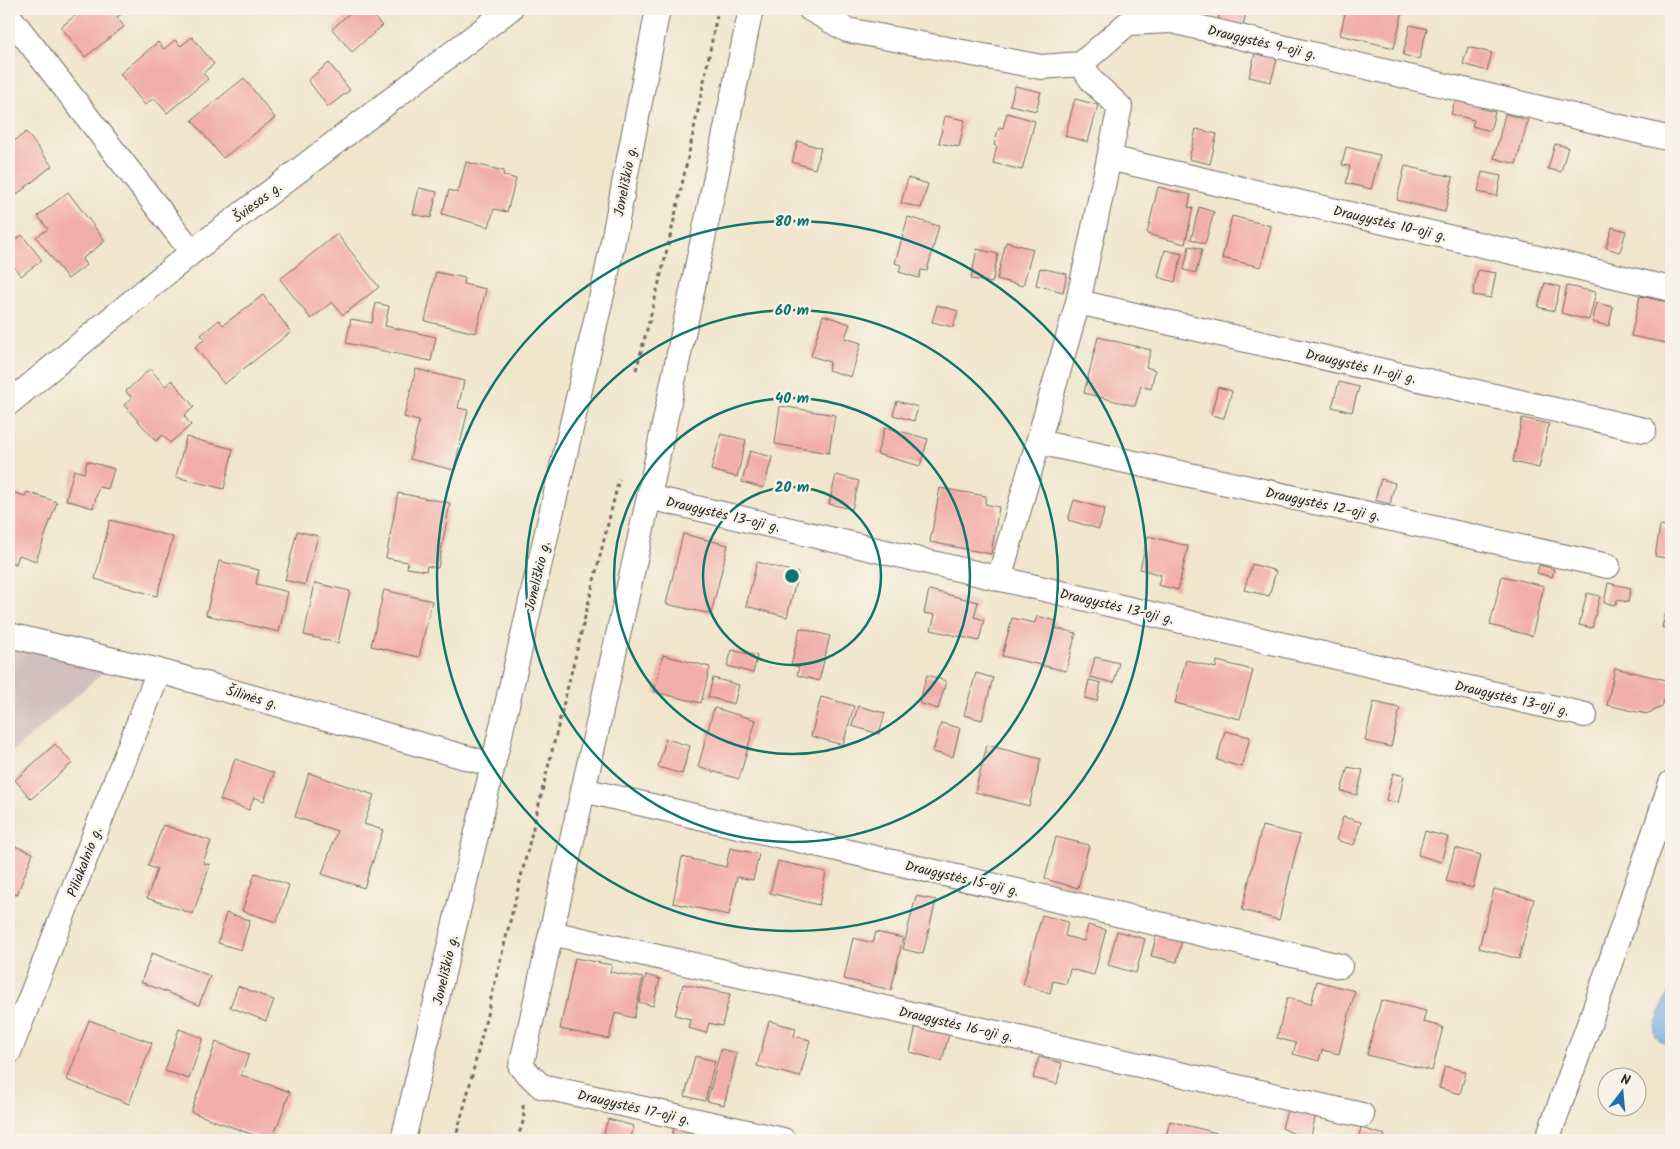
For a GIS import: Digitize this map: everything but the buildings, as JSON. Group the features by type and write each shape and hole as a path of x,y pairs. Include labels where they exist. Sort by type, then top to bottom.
{"street":[{"name":"Šviesos g.","path":"9,403 192,252 510,9"},
{"name":"Joneliškio g.","path":"403,1140 493,765 606,277 658,9"},
{"path":"551,933 649,497 751,9"},
{"path":"810,9 847,30 1041,67 1081,64 1094,82 1120,107 1078,302 999,579"},
{"path":"9,16 192,252"},
{"name":"Draugystės 9-oji g.","path":"1081,64 1128,23 1172,21 1671,139"},
{"name":"Draugystės 10-oji g.","path":"1109,158 1671,288"},
{"name":"Draugystės 11-oji g.","path":"1078,302 1644,430"},
{"name":"Draugystės 12-oji g.","path":"1038,442 1608,566"},
{"name":"Draugystės 13-oji g.","path":"649,497 1585,715"},
{"name":"Šilinės g.","path":"9,635 159,671 493,765"},
{"name":"Piliakalnio g.","path":"9,1052 159,671"},
{"path":"1547,1140 1598,1002 1671,782"},
{"name":"Draugystės 15-oji g.","path":"583,790 1340,966"},
{"name":"Draugystės 17-oji g.","path":"551,933 521,1067 541,1086 783,1140"},
{"name":"Draugystės 16-oji g.","path":"551,933 1362,1115"}],"path":[{"path":"636,370 655,301 694,132 718,9"},
{"path":"455,1140 619,479"}],"shaded area":[{"path":"9,635 110,666 9,755"}],"water":[{"path":"1671,990 1671,1045 1660,1041 1655,1034 1655,1030 1663,1005"}]}
